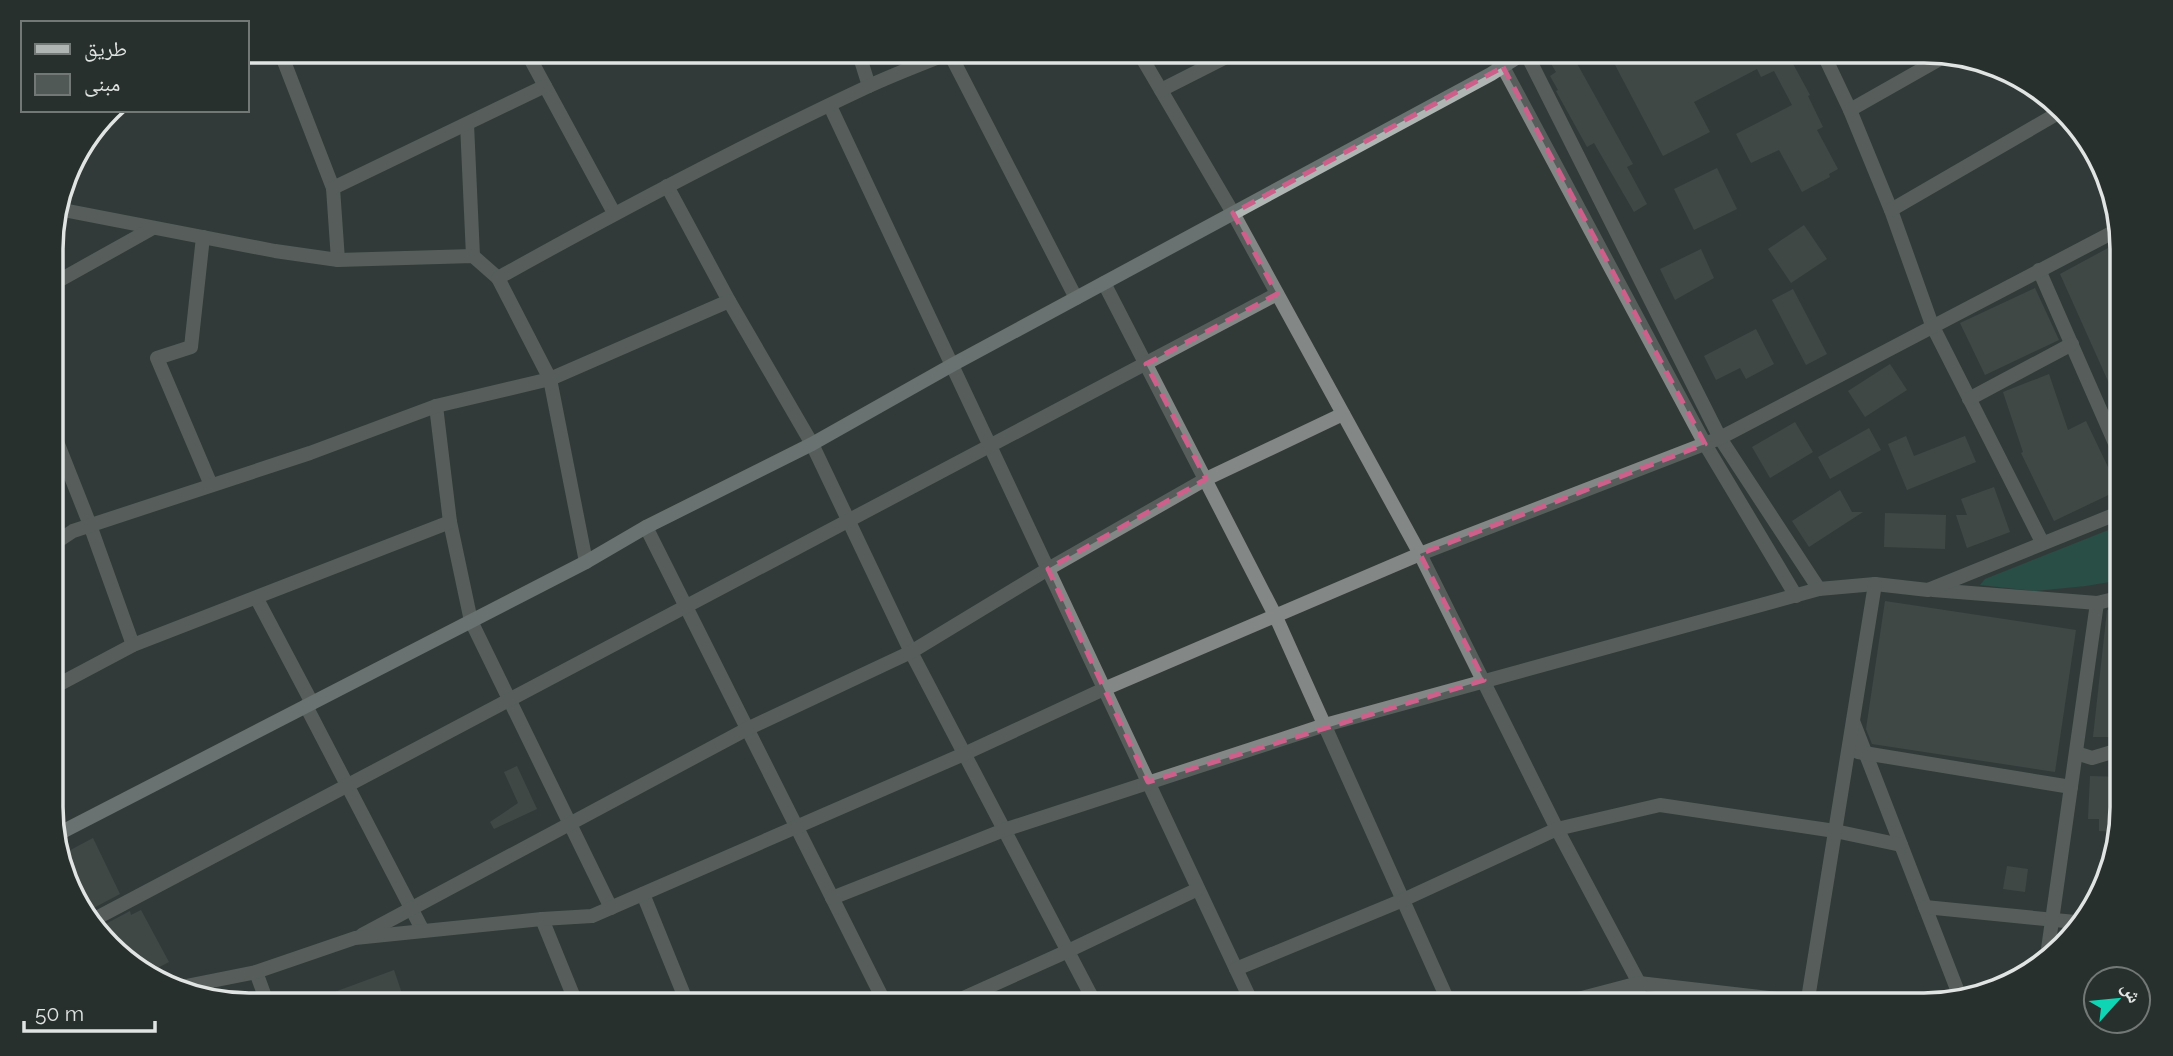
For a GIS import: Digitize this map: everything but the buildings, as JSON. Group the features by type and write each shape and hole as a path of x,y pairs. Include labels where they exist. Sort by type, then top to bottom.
{"street":[{"path":"285,63 333,188 338,260"},
{"path":"533,63 614,213"},
{"path":"862,63 869,86"},
{"path":"498,278 667,186 869,86 924,63"},
{"path":"957,63 1076,298"},
{"path":"1145,63 1233,213 1420,554 1557,829 1639,983 1639,993"},
{"path":"1161,90 1214,63"},
{"path":"1500,63 1705,444 1796,596"},
{"path":"65,830 586,562 646,527 811,444 1508,63"},
{"path":"1532,63 1720,438 1819,589"},
{"path":"1828,63 1891,210 1932,325 2042,542"},
{"path":"1850,110 1933,63"},
{"path":"333,188 545,86"},
{"path":"831,106 1247,993"},
{"path":"1891,210 2054,115"},
{"path":"467,124 473,256"},
{"path":"667,186 811,444 911,652 1090,993"},
{"path":"67,211 275,251 338,260 473,256 498,278 550,379 586,562"},
{"path":"63,278 153,228"},
{"path":"355,938 592,916 964,754 1104,689 1420,554 1720,438 2109,234"},
{"path":"203,237 191,347 157,358 211,485"},
{"path":"2039,270 2110,432"},
{"path":"1104,283 1276,617 1445,993"},
{"path":"99,917 1277,294"},
{"path":"63,538 73,531 310,453 436,406 550,379 729,301"},
{"path":"1969,399 2072,344"},
{"path":"436,406 450,522 471,621 611,908"},
{"path":"194,984 256,972 355,938 747,729 911,652 1048,569 1206,479 1343,414"},
{"path":"63,457 133,645"},
{"path":"1928,590 2110,516"},
{"path":"63,682 133,645 450,522"},
{"path":"646,527 880,993"},
{"path":"1809,993 1875,584"},
{"path":"832,898 1004,830 1325,725 1819,589 1875,584 2097,603 2110,600"},
{"path":"257,599 347,786 423,931"},
{"path":"2048,946 2097,603"},
{"path":"1853,719 1957,989"},
{"path":"1848,751 2071,787"},
{"path":"2076,754 2092,758 2110,753"},
{"path":"1236,969 1403,900 1557,829 1660,805 1835,831 1900,845"},
{"path":"975,993 1198,889"},
{"path":"643,894 683,993"},
{"path":"1925,907 2070,922"},
{"path":"542,919 572,993"},
{"path":"256,972 264,993"},
{"path":"1601,993 1639,983 1723,993"}],"highlighted area":[{"path":"1503,67 1705,444 1420,554 1484,680 1148,782 1048,569 1206,479 1146,364 1277,294 1233,213"}],"green space":[{"path":"2110,529 2110,582 2035,591 1980,585 1985,579"}]}
